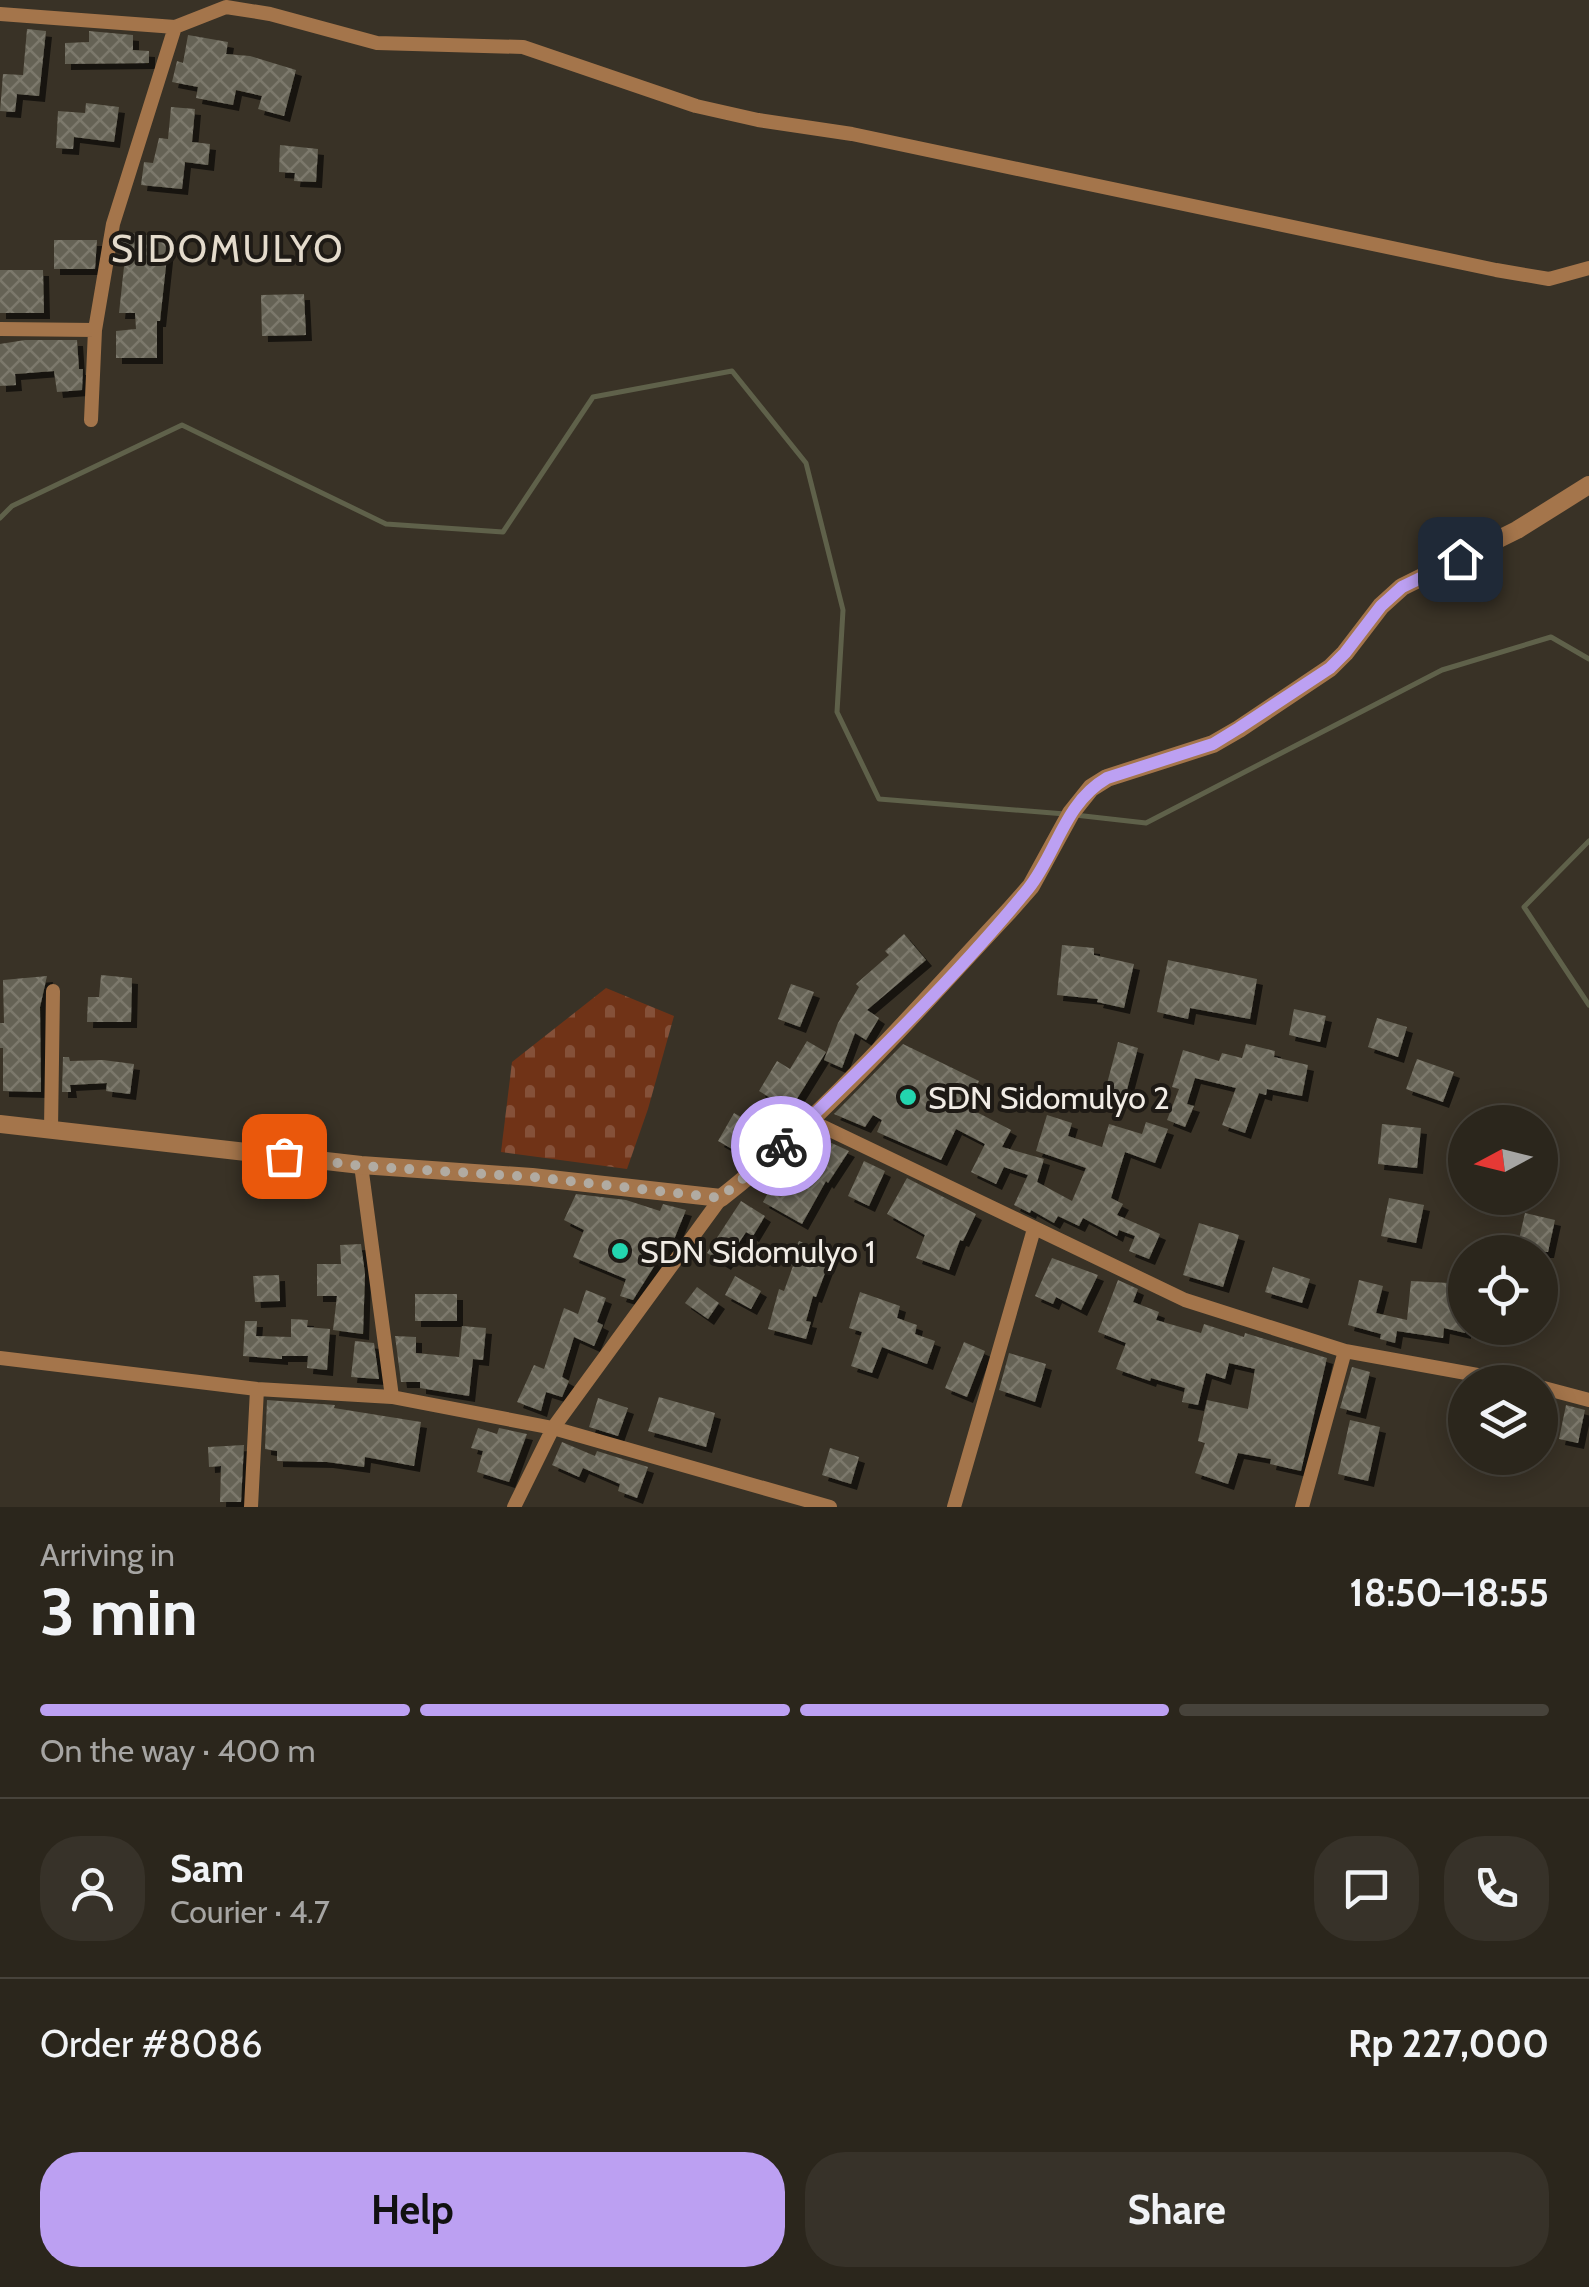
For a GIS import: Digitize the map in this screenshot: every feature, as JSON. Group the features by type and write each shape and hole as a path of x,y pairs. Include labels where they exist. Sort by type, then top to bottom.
{"street":[{"path":"0,14 176,27 226,7 289,18 377,42 524,48 624,84 758,120 852,134 1496,270 1548,279 1589,268"},
{"path":"91,420 95,330 122,186 176,27"},
{"path":"0,330 95,330"},
{"path":"514,1507 554,1428 720,1198 754,1172 808,1120 1009,911 1030,886 1071,813 1091,788 1107,778 1213,744 1330,668 1381,606 1402,587 1517,530 1589,484"},
{"path":"50,1129 53,990"},
{"path":"808,1120 1185,1300 1345,1351 1448,1370"},
{"path":"0,1124 361,1166 532,1177 720,1198"},
{"path":"361,1166 392,1397"},
{"path":"954,1507 1034,1229"},
{"path":"1302,1507 1345,1351"},
{"path":"0,1358 257,1389 392,1397 554,1428 830,1507"},
{"path":"252,1507 257,1389"},
{"path":"1558,1392 1589,1400"}],"green space":[{"path":"606,988 674,1016 627,1169 501,1152 512,1062"}],"building":[{"path":"27,29 46,31 39,96 17,94 15,112 0,111 3,74 23,75"},
{"path":"89,31 133,35 133,50 149,51 149,63 65,64 65,43 89,42"},
{"path":"188,35 228,42 226,54 250,56 296,70 284,116 258,109 262,96 236,90 233,105 196,98 198,87 172,82 177,61 183,63"},
{"path":"86,103 119,107 114,142 74,137 73,149 56,148 58,111 85,113"},
{"path":"171,107 195,109 192,142 210,144 208,165 185,162 182,189 141,185 144,162 153,163 159,138 168,139"},
{"path":"280,145 318,149 316,182 294,181 295,173 279,172"},
{"path":"122,232 169,238 157,321 157,358 116,358 116,331 136,329 135,313 119,313 126,248 120,247"},
{"path":"54,240 97,240 95,269 54,269"},
{"path":"0,270 43,270 44,313 0,313"},
{"path":"304,294 306,335 262,336 261,295"},
{"path":"77,340 79,369 83,369 82,390 57,392 54,371 15,374 16,385 0,386 0,344"},
{"path":"904,934 926,960 867,1010 879,1018 866,1040 855,1033 842,1068 824,1060 838,1023 859,987 856,984 889,955 885,951"},
{"path":"1062,945 1094,948 1094,955 1134,964 1124,1008 1097,1002 1098,999 1057,995"},
{"path":"1168,960 1257,979 1250,1019 1190,1008 1188,1019 1157,1012"},
{"path":"101,975 132,978 131,1022 87,1022 88,997 99,997"},
{"path":"47,976 40,1007 41,1092 3,1091 3,980"},
{"path":"791,984 814,992 800,1027 778,1019"},
{"path":"1294,1009 1326,1016 1320,1042 1289,1035"},
{"path":"1377,1018 1407,1027 1398,1057 1368,1047"},
{"path":"807,1041 826,1052 790,1110 759,1091 777,1061 790,1069"},
{"path":"1118,1042 1138,1048 1124,1101 1104,1095"},
{"path":"903,1044 979,1081 967,1107 1011,1130 1002,1147 1044,1159 1037,1182 1072,1201 1086,1168 1036,1151 1047,1115 1072,1123 1068,1136 1102,1147 1109,1124 1142,1134 1146,1122 1168,1129 1155,1163 1125,1152 1111,1198 1123,1204 1117,1215 1160,1234 1149,1259 1129,1251 1135,1236 1119,1230 1117,1236 1083,1218 1079,1226 1058,1216 1054,1223 1014,1205 1028,1175 1004,1167 996,1184 971,1172 985,1144 956,1129 941,1160 877,1132 882,1120 873,1115 865,1127 834,1114"},
{"path":"1246,1044 1275,1051 1274,1057 1308,1065 1302,1096 1267,1089 1266,1095 1259,1093 1245,1133 1222,1125 1236,1088 1195,1078 1187,1104 1194,1106 1185,1127 1167,1120 1179,1089 1172,1087 1183,1050 1219,1061 1222,1053 1242,1058"},
{"path":"63,1057 70,1061 134,1064 130,1094 106,1091 107,1083 70,1085 71,1092 62,1092"},
{"path":"1417,1059 1454,1072 1443,1102 1406,1089"},
{"path":"734,1113 757,1126 741,1154 718,1141"},
{"path":"1382,1124 1421,1128 1417,1168 1378,1164"},
{"path":"825,1140 849,1151 826,1181 802,1224 763,1202 776,1178 803,1146 817,1155"},
{"path":"864,1161 885,1171 869,1206 848,1196"},
{"path":"907,1178 976,1214 963,1241 960,1240 949,1270 916,1258 925,1235 887,1214"},
{"name":"SDN Sidomulyo 1","path":"576,1194 626,1200 660,1211 663,1204 686,1210 673,1242 670,1241 633,1300 620,1296 626,1279 573,1257 584,1230 564,1220"},
{"path":"1389,1198 1424,1205 1416,1243 1381,1236"},
{"path":"741,1201 765,1216 753,1236 746,1232 725,1264 707,1253"},
{"path":"1525,1215 1555,1220 1552,1235 1520,1235"},
{"path":"1199,1223 1239,1235 1223,1287 1183,1275"},
{"path":"799,1241 831,1257 816,1297 813,1296 806,1339 768,1329"},
{"path":"361,1244 365,1274 363,1334 333,1330 337,1296 317,1296 317,1264 341,1264 340,1245"},
{"path":"1052,1258 1098,1275 1081,1310 1056,1297 1053,1304 1035,1296"},
{"path":"1273,1267 1310,1279 1302,1303 1265,1292"},
{"path":"279,1275 280,1301 255,1302 253,1276"},
{"path":"735,1276 761,1291 751,1309 725,1295"},
{"path":"1118,1280 1138,1289 1133,1302 1159,1312 1156,1320 1201,1333 1204,1324 1244,1337 1245,1333 1327,1358 1301,1471 1270,1464 1271,1459 1238,1453 1228,1484 1195,1473 1205,1443 1198,1441 1207,1400 1248,1409 1255,1369 1229,1363 1225,1379 1206,1373 1198,1405 1182,1402 1185,1388 1116,1369 1126,1343 1098,1332"},
{"path":"1359,1280 1383,1286 1376,1313 1407,1320 1411,1281 1448,1283 1448,1329 1444,1328 1443,1338 1397,1331 1395,1343 1380,1339 1381,1334 1348,1325"},
{"path":"697,1287 719,1303 708,1319 685,1303"},
{"path":"586,1290 606,1298 597,1322 603,1325 594,1346 574,1337 562,1377 569,1381 562,1397 546,1392 541,1411 517,1402 534,1365 544,1369 564,1308 578,1314"},
{"path":"860,1292 900,1306 897,1318 917,1325 915,1334 935,1341 927,1364 882,1347 872,1373 851,1366 862,1332 849,1328"},
{"path":"415,1294 457,1294 457,1321 415,1321"},
{"path":"291,1319 308,1320 307,1327 330,1329 327,1370 307,1368 308,1356 243,1356 245,1321 257,1321 256,1336 291,1337"},
{"path":"462,1326 486,1328 483,1360 473,1359 469,1396 420,1388 420,1382 401,1382 395,1336 416,1337 416,1353 459,1357"},
{"path":"355,1341 374,1343 379,1379 351,1377"},
{"path":"964,1342 985,1351 967,1397 945,1388"},
{"path":"1009,1353 1046,1364 1035,1402 999,1390"},
{"path":"1352,1367 1370,1372 1360,1413 1340,1408"},
{"path":"659,1397 715,1413 706,1447 648,1431"},
{"path":"598,1398 628,1408 618,1436 589,1427"},
{"path":"267,1400 335,1405 334,1408 421,1422 414,1466 365,1457 364,1467 277,1461 277,1451 265,1449"},
{"path":"1566,1405 1585,1410 1578,1443 1559,1439"},
{"path":"1350,1420 1380,1427 1368,1481 1338,1474"},
{"path":"478,1428 497,1434 499,1428 527,1434 509,1482 477,1472 483,1451 471,1448"},
{"path":"562,1442 595,1456 597,1451 648,1467 637,1498 618,1491 620,1484 583,1468 579,1477 552,1465"},
{"path":"244,1445 241,1502 220,1502 221,1466 209,1467 208,1447"},
{"path":"830,1448 859,1457 851,1484 822,1475"}],"waterway":[{"path":"0,518 12,506 182,425 386,524 503,532 593,397 732,371 806,463 843,610 837,712 879,799 1065,814"},
{"path":"1075,815 1146,823 1442,670 1551,637 1589,659"},
{"path":"1589,841 1524,907 1589,1005"}],"way so far":[{"path":"284,1156 720,1198 781,1146"}],"place":[{"name":"SDN Sidomulyo 2","path":"908,1097"},
{"name":"SDN Sidomulyo 1","path":"620,1251"}],"district":[{"name":"SIDOMULYO","path":"228,248"}],"route":[{"path":"781,1146 1009,911 1030,886 1071,813 1091,788 1107,778 1213,744 1239,728 1330,668 1381,606 1402,587 1460,559"}]}
